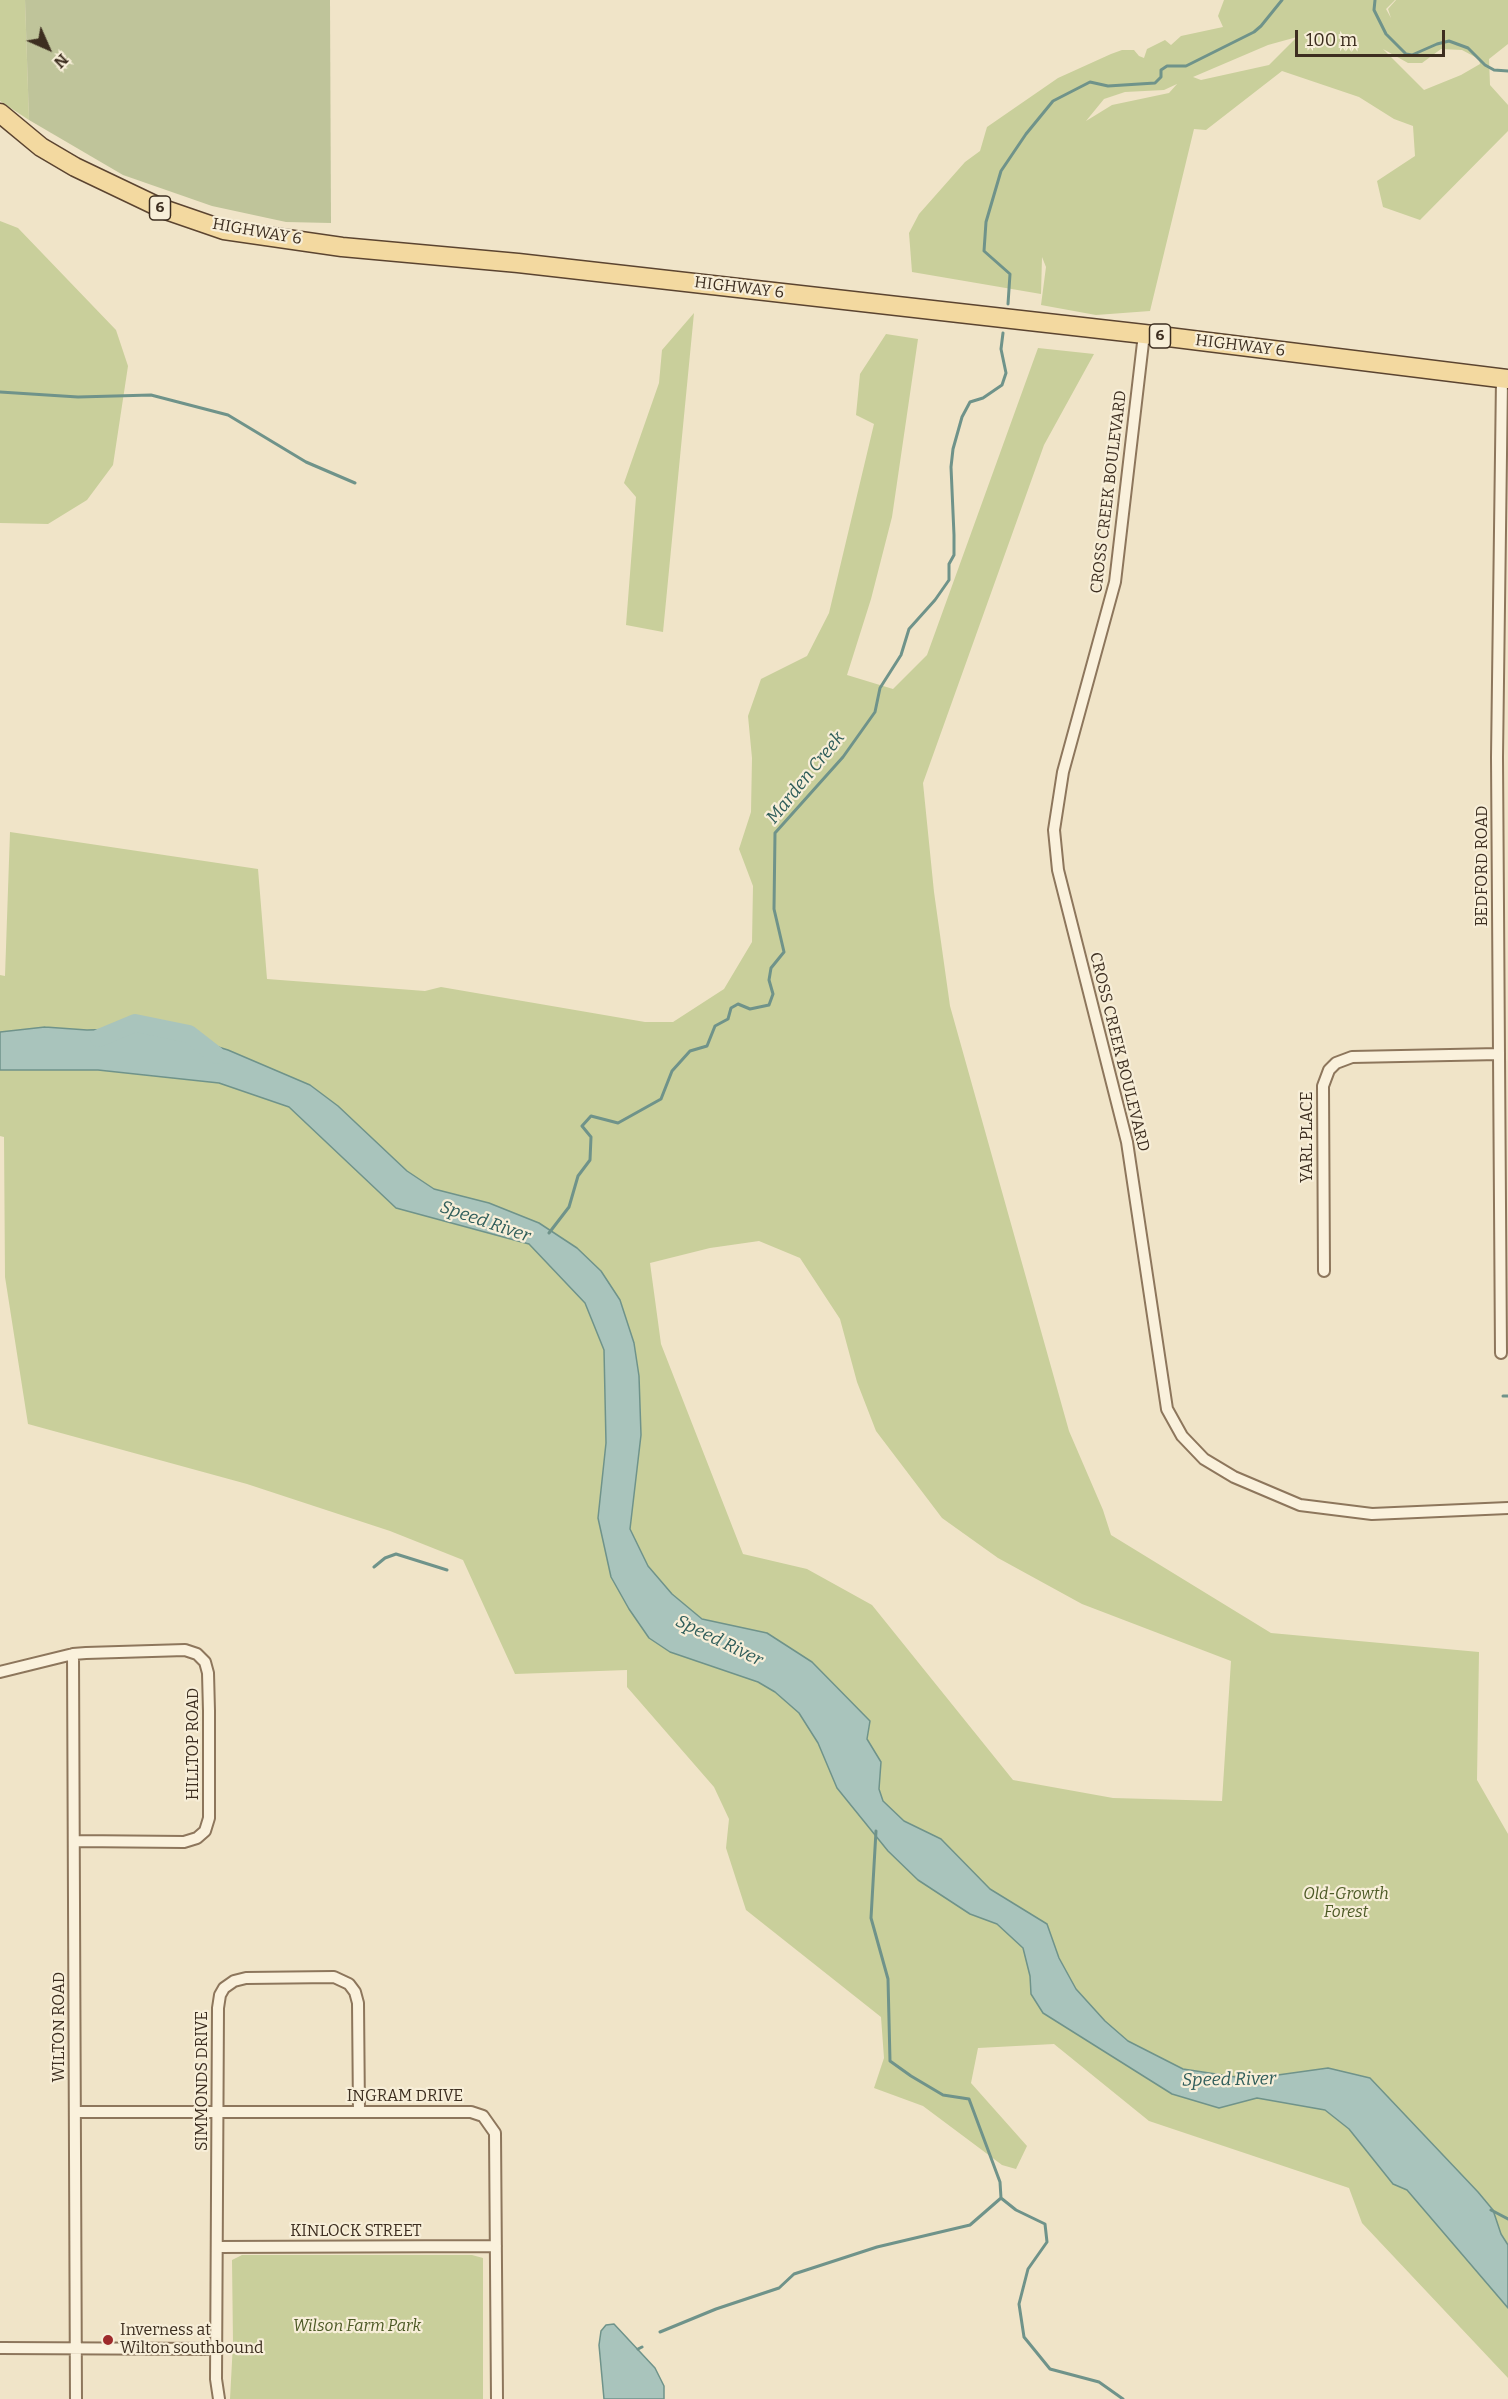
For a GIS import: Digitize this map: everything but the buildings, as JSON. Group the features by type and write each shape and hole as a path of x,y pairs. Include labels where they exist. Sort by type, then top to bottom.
{"main road":[{"name":"HIGHWAY 6","path":"0,113 40,147 75,167 163,209 224,230 342,247 518,263 1144,334 1505,379"}],"street":[{"name":"CROSS CREEK BOULEVARD","path":"1144,334 1115,582 1063,772 1054,830 1058,870 1127,1142 1167,1409 1182,1436 1204,1459 1234,1477 1300,1505 1372,1514 1508,1508"},
{"name":"BEDFORD ROAD","path":"1501,1353 1499,1054 1505,379"},
{"name":"YARL PLACE","path":"1324,1271 1323,1086 1329,1070 1336,1063 1352,1057 1499,1054"},
{"name":"HILLTOP ROAD","path":"0,1672 73,1654 193,1651 205,1662 209,1697 209,1818 201,1835 184,1842 75,1841"},
{"name":"WILTON ROAD","path":"73,1654 76,2399"},
{"name":"SIMMONDS DRIVE","path":"219,2399 216,2379 218,2008 220,1995 224,1988 242,1978 334,1977 341,1978 352,1988 358,2003 359,2112"},
{"name":"INGRAM DRIVE","path":"76,2112 471,2112 487,2120 495,2133 497,2399"},
{"name":"KINLOCK STREET","path":"217,2247 496,2246"},
{"path":"0,2348 216,2349"}],"green space":[{"path":"0,0 25,0 29,120 0,101"},
{"path":"25,0 330,0 331,223 286,222 212,206 123,175 29,120"},
{"path":"1224,0 1395,0 1386,9 1391,18 1388,9 1396,0 1508,0 1508,44 1489,59 1490,85 1508,105 1508,131 1420,220 1383,207 1377,181 1415,156 1413,126 1394,119 1359,97 1282,71 1206,130 1194,129 1150,311 1096,315 1041,305 1046,267 1042,257 1041,294 912,272 909,233 919,214 965,162 980,151 987,127 1058,78 1122,50 1134,50 1144,58 1147,49 1165,40 1171,45 1181,36 1223,27 1218,16","holes":["1297,37 1269,65 1201,80 1193,77 1268,45","1383,49 1408,63 1422,63 1441,49 1462,50 1479,59 1480,64 1461,75 1424,90","1177,84 1169,93 1112,105 1086,121 1104,99 1125,92 1164,90"]},
{"path":"0,221 18,228 116,330 128,366 113,465 87,500 48,524 0,523"},
{"path":"694,313 663,632 626,625 636,497 624,483 659,383 662,350"},
{"name":"Old-Growth Forest","path":"886,334 918,339 892,517 871,599 847,675 893,689 927,655 1038,348 1094,354 1044,445 923,783 934,892 950,1006 1069,1431 1103,1510 1111,1535 1271,1633 1479,1652 1477,1780 1508,1834 1508,2245 1501,2234 1493,2210 1370,2078 1328,2068 1249,2079 1183,2069 1128,2041 1105,2021 1076,1989 1059,1958 1047,1924 990,1889 941,1839 903,1821 883,1801 879,1789 881,1762 867,1739 870,1721 812,1662 767,1633 702,1619 672,1594 648,1566 630,1529 641,1435 639,1376 634,1343 620,1300 601,1271 489,1203 434,1189 407,1171 338,1106 87,1030 45,1027 0,1032 0,975 5,976 10,832 258,869 267,979 425,991 441,987 645,1022 673,1022 724,989 752,942 753,886 739,849 751,812 752,758 748,716 761,679 807,656 829,613 874,424 856,415 860,374","holes":["759,1241 800,1258 840,1319 857,1382 876,1431 942,1518 998,1558 1082,1604 1231,1661 1222,1801 1113,1798 1013,1780 872,1605 807,1569 743,1554 661,1344 650,1263 710,1248"]},
{"path":"0,1070 98,1070 219,1083 289,1107 396,1208 529,1244 585,1303 604,1350 606,1443 598,1518 611,1577 649,1638 671,1652 758,1682 775,1692 799,1713 818,1743 837,1788 888,1851 918,1880 970,1914 997,1924 1023,1948 1030,1976 1031,1994 1219,2108 1257,2098 1325,2110 1349,2129 1393,2184 1407,2190 1508,2308 1508,2378 1362,2223 1349,2188 1149,2121 1054,2044 978,2048 971,2083 1027,2146 1016,2169 1002,2165 923,2106 874,2088 884,2058 881,2017 746,1910 726,1848 729,1819 714,1787 627,1687 627,1670 515,1674 463,1560 390,1531 247,1484 28,1424 5,1277 4,1137 0,1136"},
{"name":"Wilson Farm Park","path":"242,2255 472,2255 483,2258 483,2399 230,2399 233,2343 232,2260"}],"water":[{"path":"45,1027 87,1030 157,1028 228,1050 310,1085 338,1106 407,1171 434,1189 489,1203 539,1223 577,1248 601,1271 620,1300 634,1343 639,1376 641,1435 630,1529 648,1566 672,1594 702,1619 767,1633 812,1662 870,1721 867,1739 881,1762 879,1789 883,1801 904,1821 941,1839 990,1889 1047,1924 1059,1958 1076,1989 1105,2021 1128,2041 1183,2069 1249,2079 1328,2068 1370,2078 1493,2210 1501,2234 1508,2245 1508,2308 1407,2190 1393,2184 1349,2129 1325,2110 1257,2098 1219,2108 1172,2094 1043,2013 1031,1994 1030,1976 1023,1948 997,1924 970,1914 918,1880 888,1851 837,1788 818,1743 799,1713 775,1692 758,1682 670,1652 649,1638 611,1577 598,1518 606,1443 604,1350 585,1303 529,1244 396,1208 289,1107 219,1083 98,1070 0,1070 0,1032"},
{"path":"614,2324 655,2368 664,2386 664,2399 604,2399 599,2345 601,2331 606,2325"}],"waterway":[{"path":"1008,304 1010,274 984,251 986,222 1001,171 1026,134 1053,101 1090,82 1108,86 1155,83 1161,77 1161,70 1167,66 1186,66 1254,32 1282,0"},
{"path":"1375,0 1374,10 1386,34 1406,54 1412,55 1449,41 1468,48 1485,65 1494,70 1508,71"},
{"name":"Marden Creek","path":"549,1233 569,1207 578,1176 590,1160 591,1137 582,1126 591,1116 618,1123 661,1099 672,1071 690,1051 707,1046 715,1026 728,1019 731,1008 738,1004 750,1009 769,1005 773,994 769,980 771,968 784,952 774,909 775,833 843,757 875,712 880,688 901,655 909,629 935,600 949,580 949,564 954,555 951,467 953,449 962,417 970,402 983,398 1002,385 1006,373 1001,349 1003,333"},
{"path":"0,392 78,397 151,395 228,415 306,462 355,483"},
{"name":"Speed River","path":"99,1038 135,1023 189,1034 216,1055"},
{"path":"1503,1396 1508,1396"},
{"path":"374,1567 385,1558 396,1554 447,1570"},
{"path":"876,1831 871,1918 888,1979 890,2061 943,2095 969,2099 1000,2182 1001,2198 1016,2210 1045,2224 1047,2242 1028,2269 1019,2304 1024,2337 1050,2369 1099,2382 1123,2399"},
{"path":"660,2332 716,2309 779,2288 794,2274 877,2247 970,2225 1001,2198"},
{"path":"1491,2210 1508,2219"},
{"path":"638,2349 642,2347"}],"place":[{"name":"Inverness at Wilton southbound","path":"108,2340"}]}
